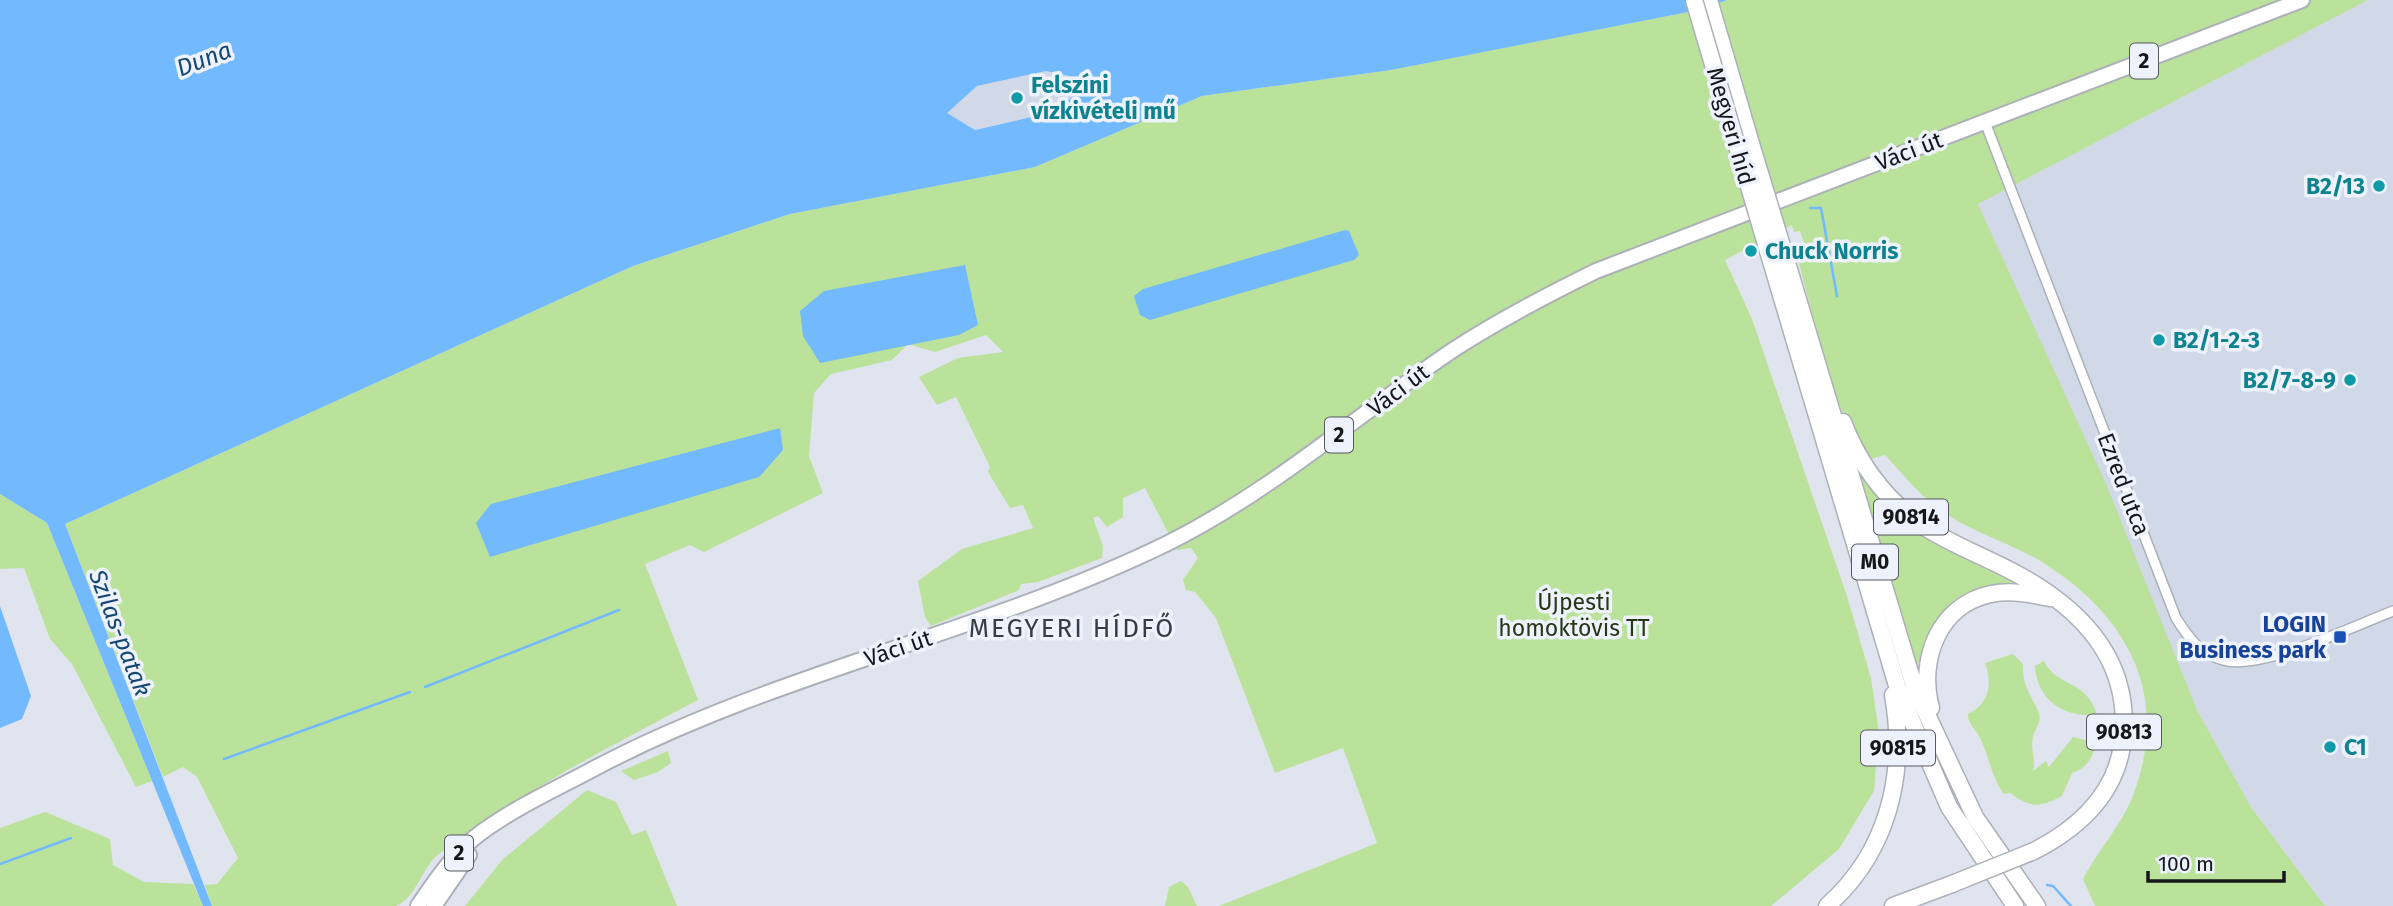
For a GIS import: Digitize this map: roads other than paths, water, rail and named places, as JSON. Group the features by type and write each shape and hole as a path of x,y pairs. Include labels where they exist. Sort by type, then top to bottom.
{"highway":[{"name":"Megyeri híd","path":"1694,0 1775,249"},
{"name":"Megyeri híd","path":"1709,0 1775,249"},
{"name":"M0","path":"1775,249 1821,380 1915,690 1975,817 2037,906"},
{"name":"M0","path":"1775,249 1874,615 1898,690 1937,783 1978,854 2015,906"},
{"name":"90814","path":"1821,380 1833,397 1862,463 1898,505 1940,536 2015,573 2054,599"},
{"path":"1937,741 1926,673 1932,643 1953,614 1991,594 2012,592 2054,599"},
{"name":"90813","path":"1893,906 2034,852 2075,827 2099,800 2118,762 2125,723 2121,686 2105,650 2092,632 2054,599"},
{"name":"90815","path":"1827,906 1858,874 1873,851 1886,821 1895,787 1898,726 1874,615"}],"main road":[{"name":"Váci út","path":"418,906 454,857 472,840 617,756 699,719 1123,564 1170,542 1257,492 1453,350 1504,318 1562,288 1670,240 2302,0"},
{"name":"Váci út","path":"434,906 460,866 513,815"}],"street":[{"name":"Ezred utca","path":"1985,122 2176,618 2190,640 2204,652 2222,660 2251,661 2271,657 2393,611"}],"water":[{"name":"Duna","path":"0,0 1727,0 1704,9 1391,70 1202,96 1035,167 790,214 633,266 65,524 212,906 203,906 47,523 0,494","holes":["1046,71 1088,80 1058,111 975,130 947,113 977,86"]},
{"path":"1349,231 1359,255 1354,260 1150,320 1140,315 1134,296 1143,289"},
{"path":"965,265 978,325 959,335 820,363 803,336 800,311 824,291"},
{"path":"780,428 783,450 759,477 490,557 476,523 491,504"},
{"path":"0,606 31,696 22,719 0,728"}],"waterway":[{"path":"1810,208 1821,208 1837,296"},
{"path":"425,687 619,610"},
{"path":"224,759 410,692"},
{"path":"0,864 71,838"},
{"path":"2047,885 2053,886 2071,906"}],"place":[{"name":"Felszíni vízkivételi mű","path":"1017,98"},
{"name":"B2/13","path":"2379,186"},
{"name":"Chuck Norris","path":"1751,251"},
{"name":"B2/1-2-3","path":"2159,340"},
{"name":"B2/7-8-9","path":"2350,380"},
{"name":"LOGIN Business park","path":"2340,637"},
{"name":"C1","path":"2330,747"}],"district":[{"name":"MEGYERI HÍDFŐ","path":"1072,628"}],"park label":[{"name":"Újpesti homoktövis TT","path":"1574,615"}],"water label":[{"name":"Szilas-patak","path":"120,633"}]}
